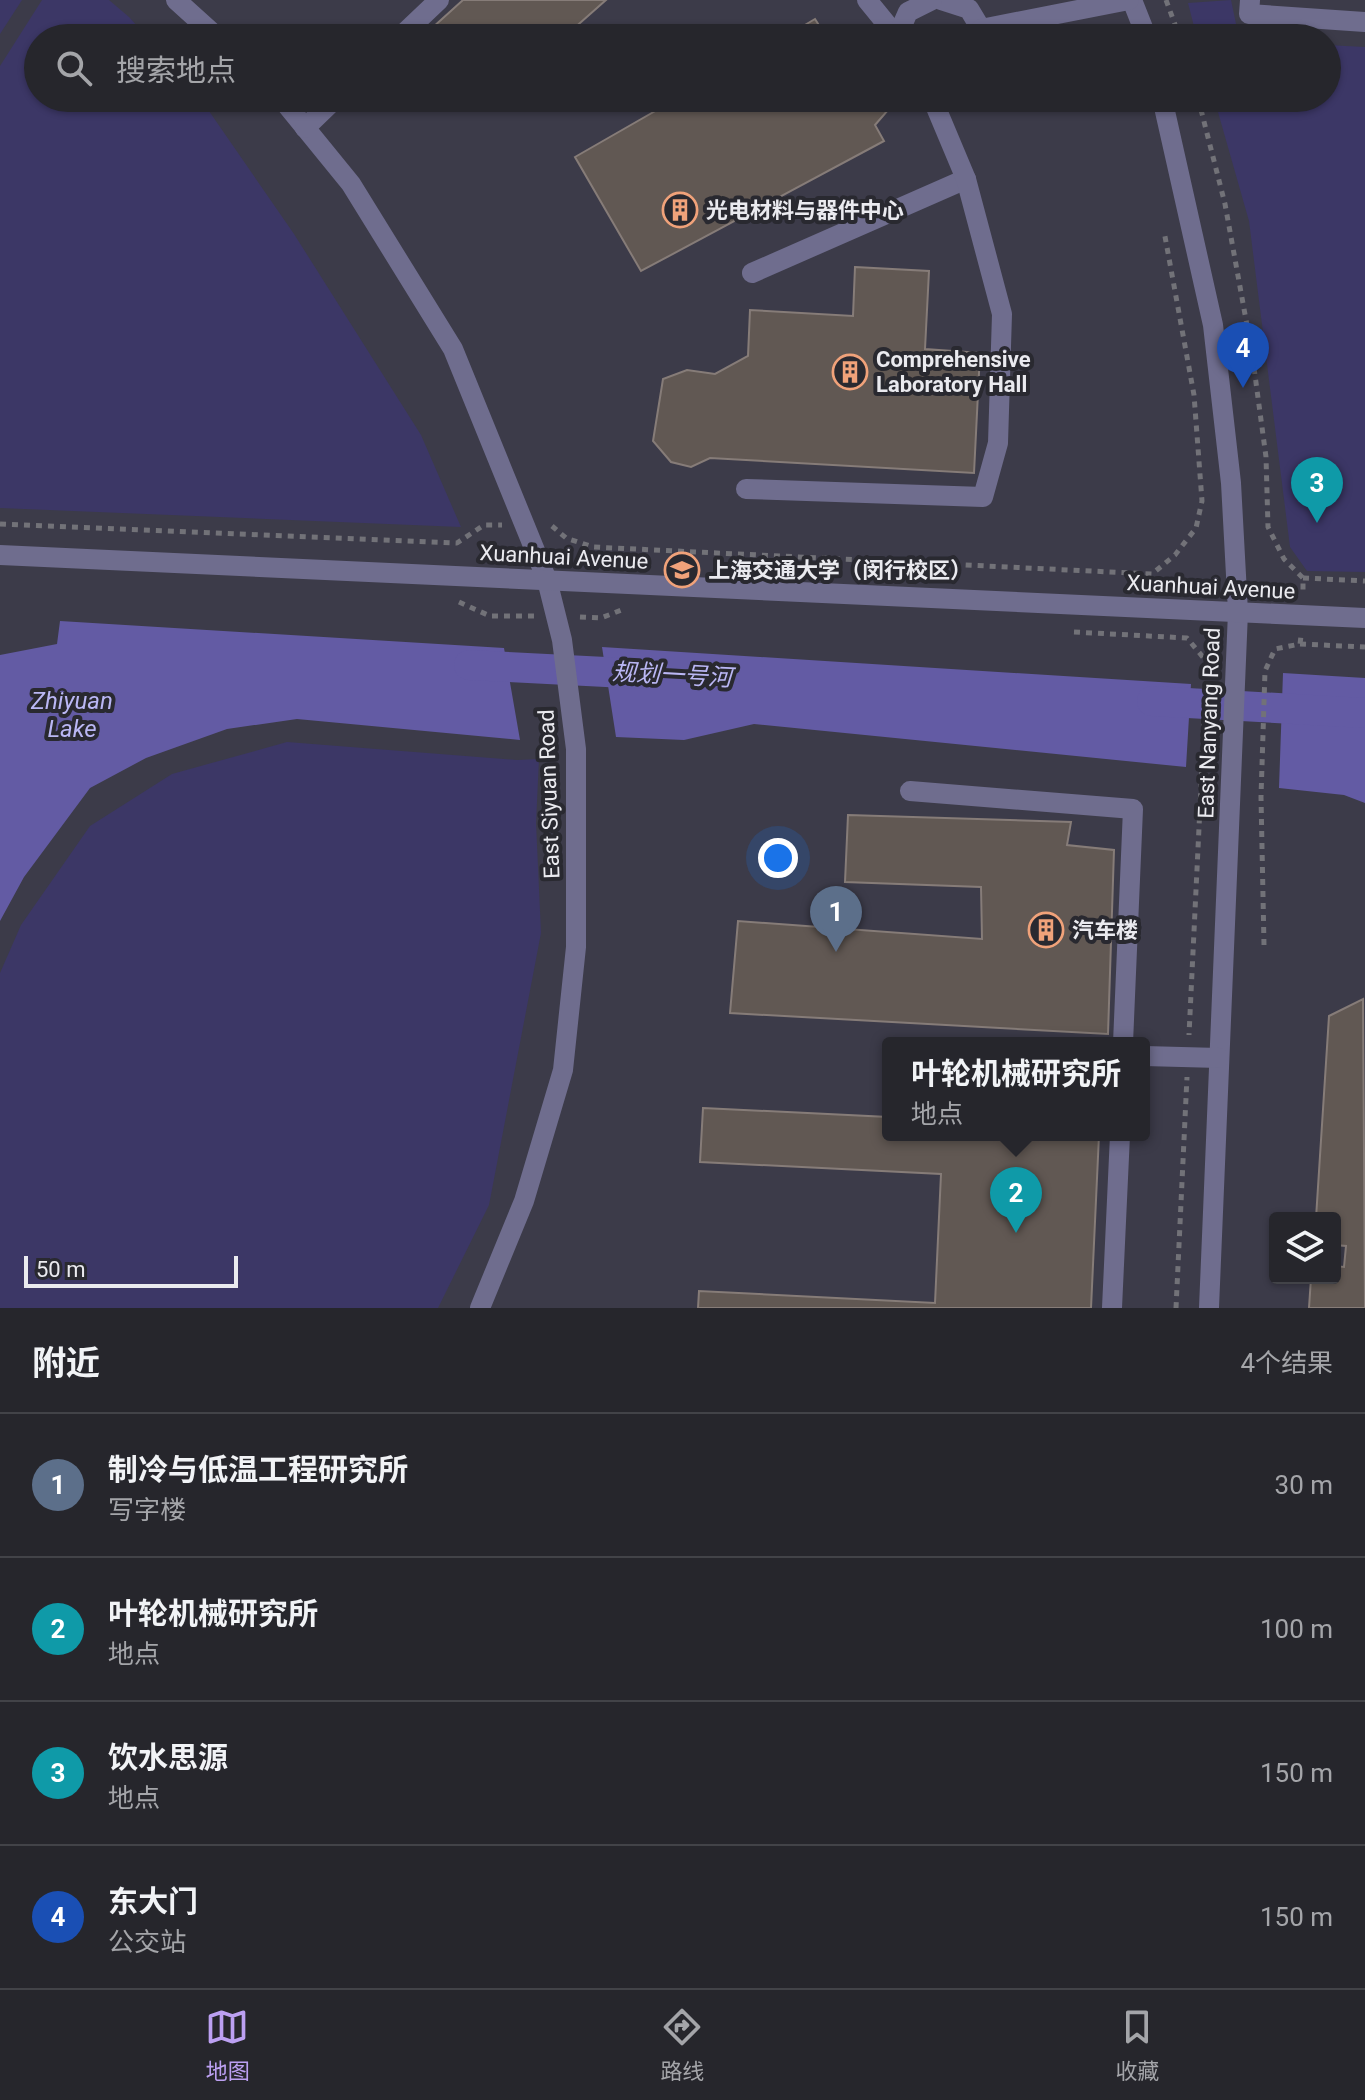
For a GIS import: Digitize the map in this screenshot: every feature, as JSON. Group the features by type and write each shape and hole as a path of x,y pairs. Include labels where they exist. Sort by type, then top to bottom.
{"street":[{"path":"176,0 203,24"},
{"path":"414,24 439,0"},
{"path":"867,0 887,24"},
{"path":"903,24 908,12 932,0"},
{"path":"941,0 969,9 976,24"},
{"path":"1024,24 1130,0 1141,24"},
{"path":"1250,0 1249,14 1365,22"},
{"name":"East Siyuan Road","path":"292,112 351,184 453,349 547,580 562,640 576,749 576,947 563,1070 524,1201 480,1308"},
{"path":"305,128 322,112"},
{"path":"746,489 983,497 998,443 1002,314 966,179 938,112"},
{"name":"East Nanyang Road","path":"1165,112 1213,325 1231,483 1238,612 1209,1308"},
{"path":"752,273 966,179"},
{"name":"Xuanhuai Avenue","path":"0,555 1365,618"},
{"path":"910,791 1133,809 1123,1037"},
{"path":"1150,1056 1219,1058"},
{"path":"1112,1308 1120,1141"}],"path":[{"path":"1166,0 1175,24"},
{"path":"1202,112 1225,204 1252,353 1266,457 1268,527 1284,559 1303,578 1365,581"},
{"path":"1300,644 1303,578"},
{"path":"1264,945 1261,797 1265,671 1275,649 1300,644 1365,647"},
{"path":"1203,781 1207,662"}],"shaded area":[{"name":"上海交通大学（闵行校区）","path":"0,0 1365,0 1365,1308 0,1308"},
{"path":"0,0 22,0 0,34"},
{"path":"42,0 109,0 135,24 27,24"},
{"path":"1231,0 1236,24 1193,24 1188,3"},
{"path":"24,28 24,112 210,112 294,234 421,435 461,527 0,508 0,66"},
{"path":"1341,46 1365,47 1365,572 1307,571 1290,547 1249,221 1218,112 1341,112"},
{"path":"287,742 517,760 539,759 536,823 541,933 489,1205 438,1308 0,1308 0,973 21,925 90,826 172,774"}],"water":[{"name":"Zhiyuan Lake","path":"60,621 504,648 520,740 297,719 227,729 146,758 90,788 24,877 0,921 0,655 57,644"},
{"path":"602,647 1191,684 1186,767 754,724 684,740 616,737"},
{"path":"1283,673 1365,678 1365,803 1344,795 1279,788"}],"building":[{"path":"463,0 606,0 579,24 436,24"},
{"name":"光电材料与器件中心","path":"654,112 886,112 875,125 884,141 641,271 575,157"},
{"name":"Comprehensive Laboratory Hall","path":"855,267 929,271 925,349 980,353 974,473 710,458 691,467 671,462 653,441 663,379 687,370 715,374 748,356 750,310 853,316"},
{"name":"汽车楼","path":"848,815 1071,822 1067,845 1114,850 1108,1034 730,1013 738,921 982,939 981,887 845,882"},
{"path":"1363,999 1365,1308 1309,1308 1311,1284 1341,1284 1346,1246 1341,1246 1341,1212 1316,1212 1329,1016"},
{"path":"703,1108 882,1117 882,1141 1099,1141 1091,1308 698,1308 699,1291 935,1303 941,1174 700,1162"}],"waterway":[{"name":"规划一号河","path":"469,665 645,674"},
{"name":"规划一号河","path":"1152,701 1365,713"}],"place":[{"name":"光电材料与器件中心","path":"680,210"},
{"name":"Comprehensive Laboratory Hall","path":"850,372"},
{"name":"东大门","path":"1243,388"},
{"name":"饮水思源","path":"1317,523"},
{"name":"上海交通大学（闵行校区）","path":"682,570"},
{"name":"汽车楼","path":"1046,930"},
{"name":"制冷与低温工程研究所","path":"836,952"},
{"name":"叶轮机械研究所","path":"1016,1233"}]}
